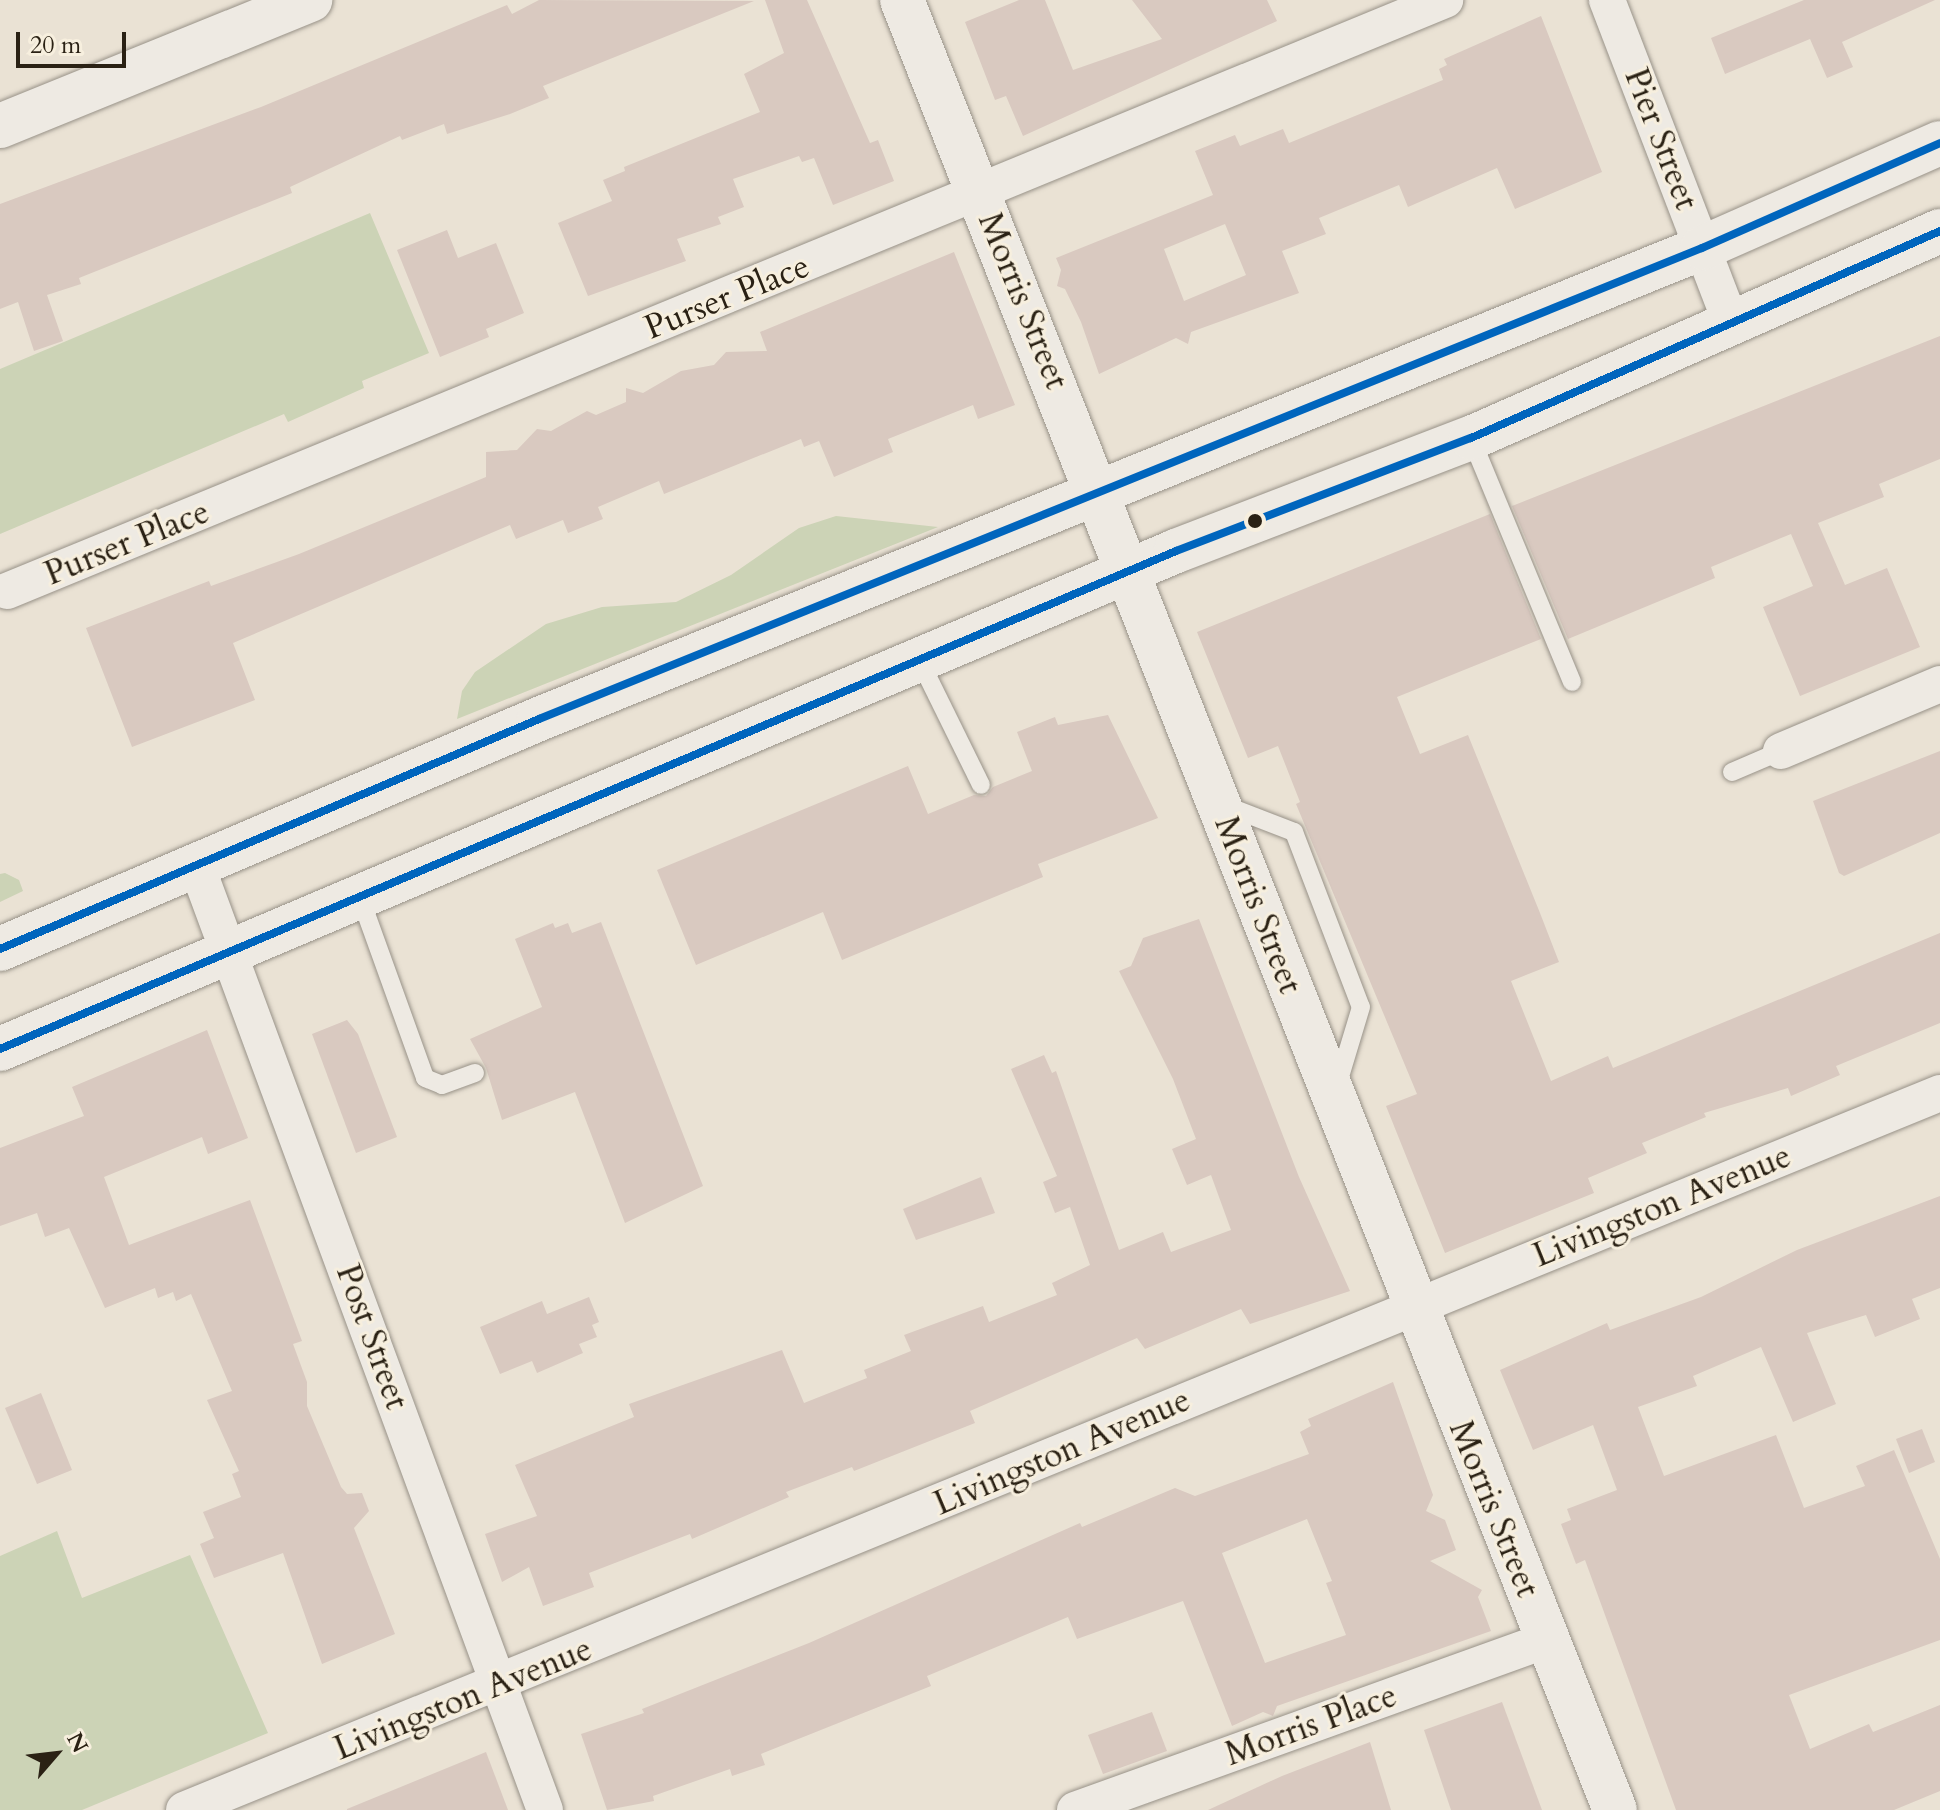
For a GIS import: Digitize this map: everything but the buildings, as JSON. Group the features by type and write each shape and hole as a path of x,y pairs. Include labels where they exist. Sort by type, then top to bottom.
{"main road":[{"path":"0,126 310,0"},
{"name":"Morris Street","path":"902,0 1099,495 1414,1307 1615,1810"},
{"path":"0,949 539,719 1099,495 1702,248 1940,143"},
{"path":"0,1049 1128,572 1471,438 1940,231"}],"street":[{"name":"Purser Place","path":"7,591 1445,0"},
{"name":"Pier Street","path":"1607,0 1731,323"},
{"path":"1781,751 1940,684"},
{"name":"Post Street","path":"196,864 545,1810"},
{"name":"Livingston Avenue","path":"184,1810 501,1685 1940,1093"},
{"name":"Morris Place","path":"1075,1810 1547,1640"}],"lane":[{"path":"1471,438 1572,682"},
{"path":"920,661 981,785"},
{"path":"1732,772 1781,751"},
{"path":"1217,802 1294,832 1361,1007 1333,1099"},
{"path":"360,897 425,1078 442,1085 475,1073"}],"green space":[{"path":"370,213 429,353 362,381 364,388 288,422 284,414 0,534 0,369"},
{"path":"836,516 938,527 457,719 462,691 475,672 546,624 602,607 676,602 731,575 799,528"},
{"path":"5,873 19,880 23,891 0,902 0,874"},
{"path":"57,1531 82,1598 190,1555 268,1733 82,1810 0,1810 0,1556"}],"transit line":[{"path":"0,949 539,719 1702,248 1940,143"},
{"path":"0,1049 1176,551 1471,438 1940,231"}]}
